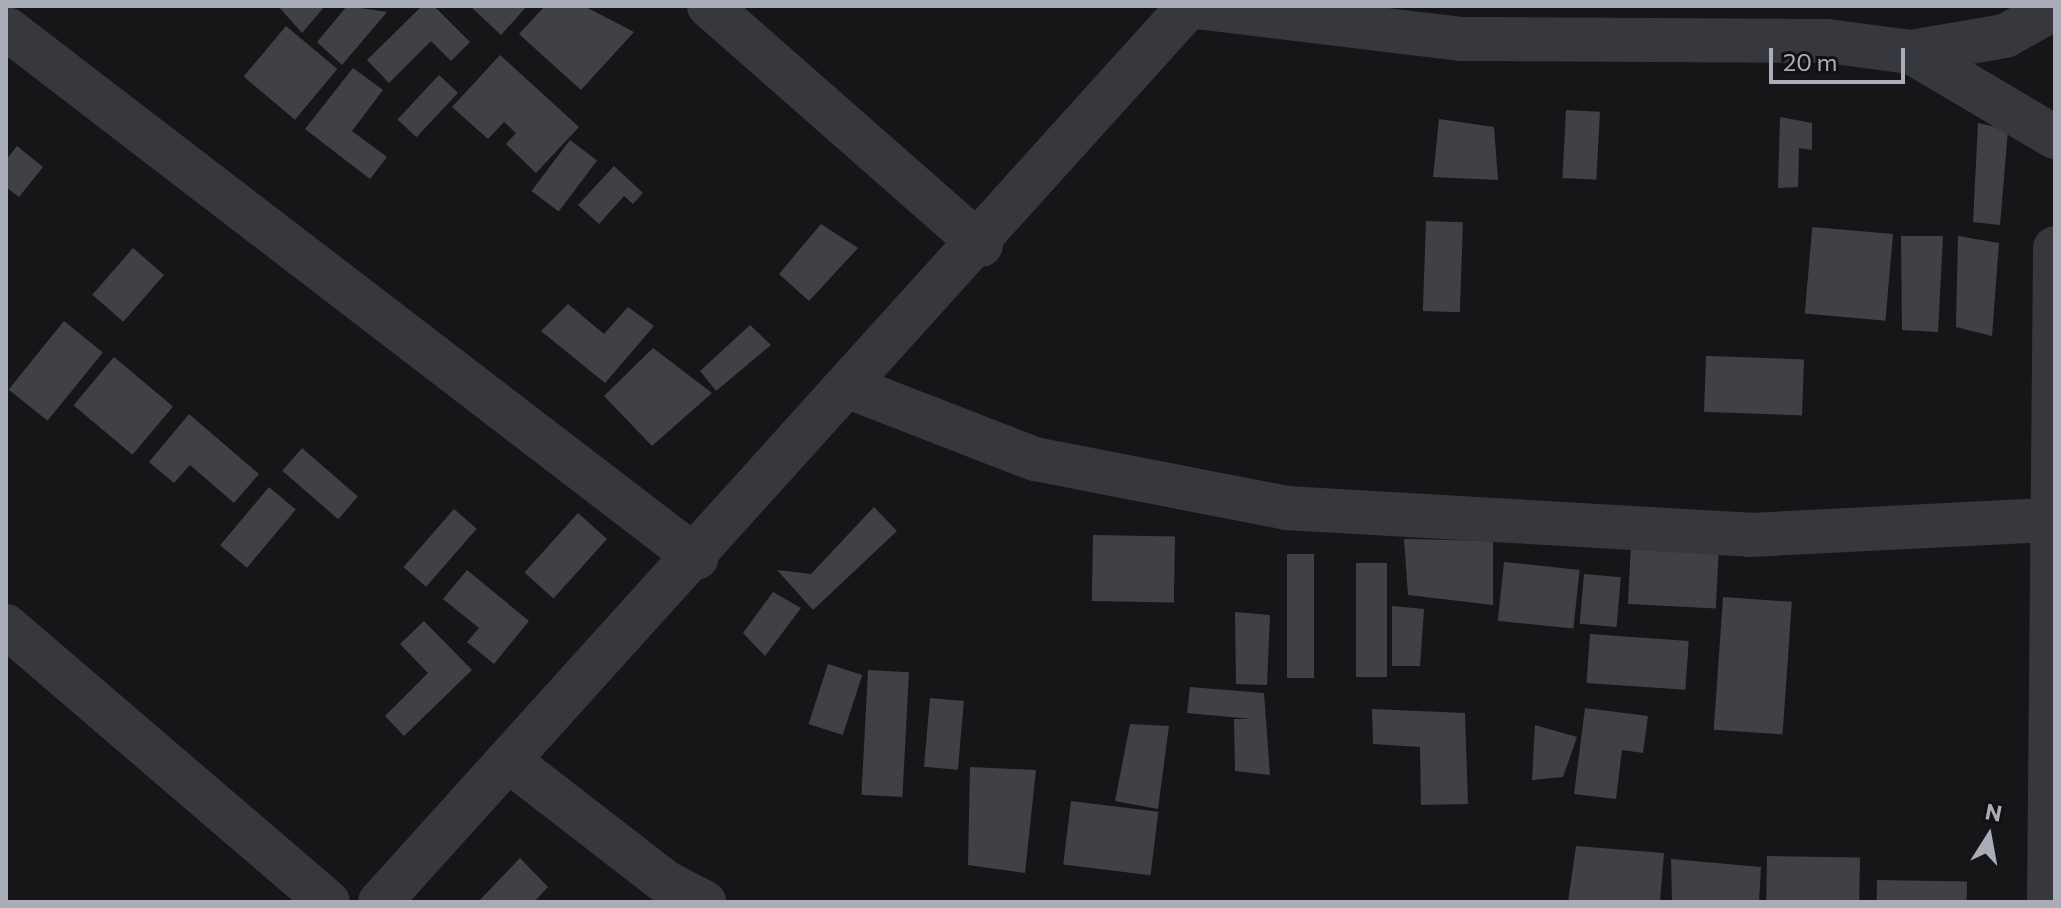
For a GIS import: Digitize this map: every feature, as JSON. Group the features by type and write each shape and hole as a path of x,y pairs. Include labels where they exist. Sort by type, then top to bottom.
{"street":[{"path":"27,6 6,30 697,558"},
{"path":"709,6 981,245"},
{"path":"380,902 981,245 1189,6 1827,41 1911,52 2005,36 2055,8"},
{"path":"1911,52 2055,137"},
{"path":"2049,902 2054,843 2051,520 2055,248"},
{"path":"849,387 1035,459 1286,508 1750,535 2051,520"},
{"path":"6,626 328,902"},
{"path":"509,761 667,883 704,902"}],"building":[{"path":"278,6 325,6 302,33"},
{"path":"347,6 387,12 342,65 317,42"},
{"path":"422,6 434,6 470,42 451,61 431,41 389,83 367,60"},
{"path":"470,6 527,6 501,35"},
{"path":"545,6 584,6 634,32 581,90 519,34"},
{"path":"286,26 337,69 295,120 244,77"},
{"path":"500,55 579,127 536,173 506,144 516,133 504,122 488,139 452,107"},
{"path":"353,68 383,90 352,131 387,157 370,179 305,129"},
{"path":"439,75 458,93 416,137 397,120"},
{"path":"1566,110 1600,112 1596,180 1562,178"},
{"path":"1780,117 1812,123 1812,150 1799,148 1798,187 1778,188"},
{"path":"1439,119 1494,127 1498,180 1433,177"},
{"path":"1978,123 2008,130 2000,225 1973,222"},
{"path":"570,140 597,160 559,212 531,191"},
{"path":"17,146 43,167 19,197 6,187 6,160"},
{"path":"614,166 643,193 633,204 624,196 599,224 578,205"},
{"path":"1426,221 1463,222 1460,312 1423,311"},
{"path":"821,224 858,248 809,301 779,274"},
{"path":"1812,227 1893,234 1885,321 1805,314"},
{"path":"1901,236 1943,236 1938,332 1902,330"},
{"path":"1958,236 1999,243 1992,336 1956,327"},
{"path":"133,248 164,275 123,322 92,295"},
{"path":"568,304 604,334 628,307 654,326 605,383 541,331"},
{"path":"64,321 103,352 47,421 9,389"},
{"path":"750,325 771,345 716,391 700,371"},
{"path":"653,348 712,393 652,446 604,396"},
{"path":"1706,356 1804,359 1802,415 1704,412"},
{"path":"114,357 173,406 132,455 74,405"},
{"path":"189,414 259,474 234,503 190,465 174,483 149,462"},
{"path":"302,448 358,497 338,519 282,471"},
{"path":"269,487 296,509 247,568 220,545"},
{"path":"874,507 897,531 813,610 777,570 811,574"},
{"path":"454,509 477,529 426,587 403,567"},
{"path":"578,513 607,539 553,599 524,572"},
{"path":"1093,535 1175,536 1174,602 1092,601"},
{"path":"1404,539 1493,541 1493,605 1408,595"},
{"path":"1631,545 1719,550 1716,609 1628,604"},
{"path":"1287,554 1314,554 1314,678 1287,678"},
{"path":"1504,562 1580,570 1573,629 1498,621"},
{"path":"1356,563 1387,563 1387,677 1356,677"},
{"path":"467,570 529,621 494,664 467,642 479,628 443,599"},
{"path":"1584,574 1621,577 1617,627 1580,624"},
{"path":"773,592 801,608 765,656 743,633"},
{"path":"1723,597 1792,602 1783,734 1714,730"},
{"path":"1392,606 1424,609 1420,666 1392,666"},
{"path":"1235,612 1270,615 1267,685 1236,684"},
{"path":"424,621 472,670 404,736 385,716 428,673 400,644"},
{"path":"1590,634 1689,641 1685,690 1587,683"},
{"path":"828,664 862,675 843,735 809,724"},
{"path":"868,670 909,672 902,797 861,795"},
{"path":"1190,687 1264,693 1270,775 1235,771 1234,719 1251,719 1187,713"},
{"path":"930,698 964,701 958,770 924,767"},
{"path":"1585,708 1648,716 1643,753 1622,750 1616,799 1574,794"},
{"path":"1372,709 1465,713 1468,804 1421,805 1420,747 1373,744"},
{"path":"1130,724 1169,726 1158,809 1115,801"},
{"path":"1535,725 1577,737 1563,777 1532,780"},
{"path":"970,767 1036,770 1025,873 968,865"},
{"path":"1071,801 1158,812 1151,875 1063,865"},
{"path":"1576,846 1664,853 1660,902 1568,902"},
{"path":"1767,856 1860,858 1859,902 1766,902"},
{"path":"520,858 548,887 534,902 478,902"},
{"path":"1671,859 1761,867 1759,902 1672,902"},
{"path":"1877,880 1967,882 1967,902 1877,902"}]}
